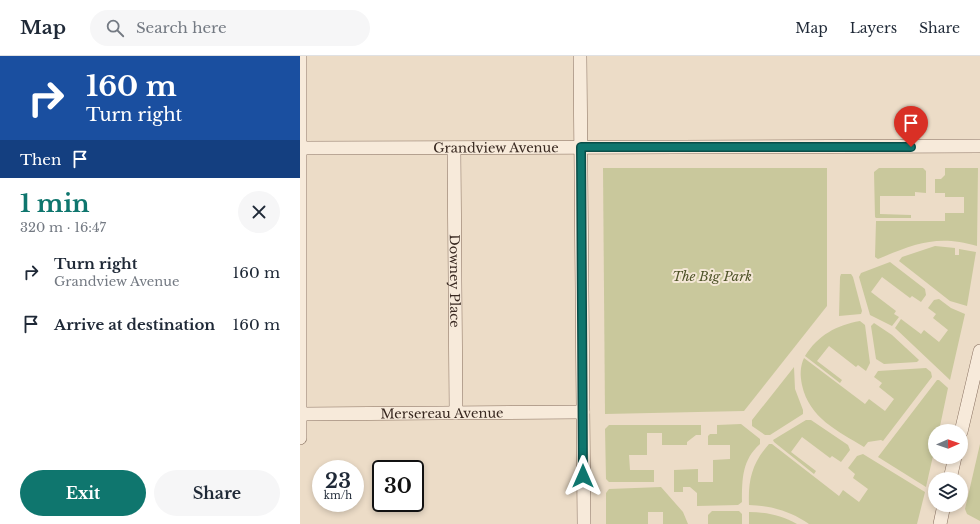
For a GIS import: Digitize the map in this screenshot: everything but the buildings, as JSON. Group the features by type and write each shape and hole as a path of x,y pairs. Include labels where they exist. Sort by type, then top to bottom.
{"street":[{"path":"300,56 300,438"},
{"path":"580,56 584,524"},
{"name":"Grandview Avenue","path":"300,148 980,146"},
{"name":"Downey Place","path":"454,148 456,414"},
{"path":"963,424 980,351"},
{"name":"Mersereau Avenue","path":"300,414 583,412"},
{"path":"940,524 943,512"}],"green space":[{"name":"The Big Park","path":"603,168 827,168 827,306 744,411 605,414"},
{"path":"879,168 923,168 926,171 926,193 915,192 915,196 880,196 880,214 911,215 911,218 875,217 874,172"},
{"path":"945,168 978,168 977,246 963,242 926,242 878,259 875,257 876,221 945,221 945,213 964,213 964,197 945,197 945,193 935,193 935,179 941,179 945,175"},
{"path":"935,246 955,248 955,255 959,255 959,249 976,252 967,306 950,301 899,261 902,257"},
{"path":"890,262 925,289 926,295 921,302 912,296 910,298 882,277 871,292 896,311 894,314 899,317 892,326 870,315 859,277 861,273"},
{"path":"841,274 851,274 853,277 862,311 861,314 839,316"},
{"path":"939,299 951,308 965,314 950,380 895,328 901,319 921,334 924,330 939,342 948,330 933,318 936,314 928,308 934,300"},
{"path":"860,321 865,325 870,363 866,371 858,365 856,367 829,346 817,361 842,380 840,383 805,356 816,342 829,332 844,325"},
{"path":"874,323 892,335 919,360 917,362 884,364 876,359 871,326"},
{"path":"804,358 865,404 869,399 885,411 894,399 879,387 882,383 874,377 878,371 926,368 931,372 932,377 883,441 868,442 864,447 835,429 818,415 811,406 801,381 801,368"},
{"path":"794,367 795,389 803,410 803,414 770,435 765,435 752,426 752,420"},
{"path":"937,380 948,388 940,424 928,424 928,464 931,464 929,472 928,472 926,487 878,457"},
{"path":"806,420 811,420 848,445 850,450 841,462 832,456 830,458 802,437 791,452 816,471 814,474 774,442 773,440"},
{"path":"741,424 760,439 760,444 754,450 746,463 744,470 742,502 738,505 697,506 697,493 690,487 683,487 683,492 674,492 674,470 698,469 698,482 713,482 713,460 730,459 730,445 708,445 708,436 710,434 717,434 717,425"},
{"path":"609,425 701,425 701,435 696,435 687,442 687,445 662,445 662,433 647,433 647,455 629,455 630,470 654,470 654,482 609,482 606,479 605,429"},
{"path":"769,444 772,444 839,496 843,490 859,502 868,489 853,478 855,474 848,468 857,456 863,454 925,492 917,524 809,524 780,510 749,505 749,488 752,472 763,451"},
{"path":"980,444 980,521 967,514 968,496"},
{"path":"661,487 683,512 688,524 663,524 663,512 648,512 648,524 606,524 606,493 609,489"},
{"path":"712,511 739,511 742,514 742,524 708,524 708,515"},
{"path":"749,512 786,518 797,524 749,524"}],"route":[{"path":"583,476 581,147 911,147"}]}
